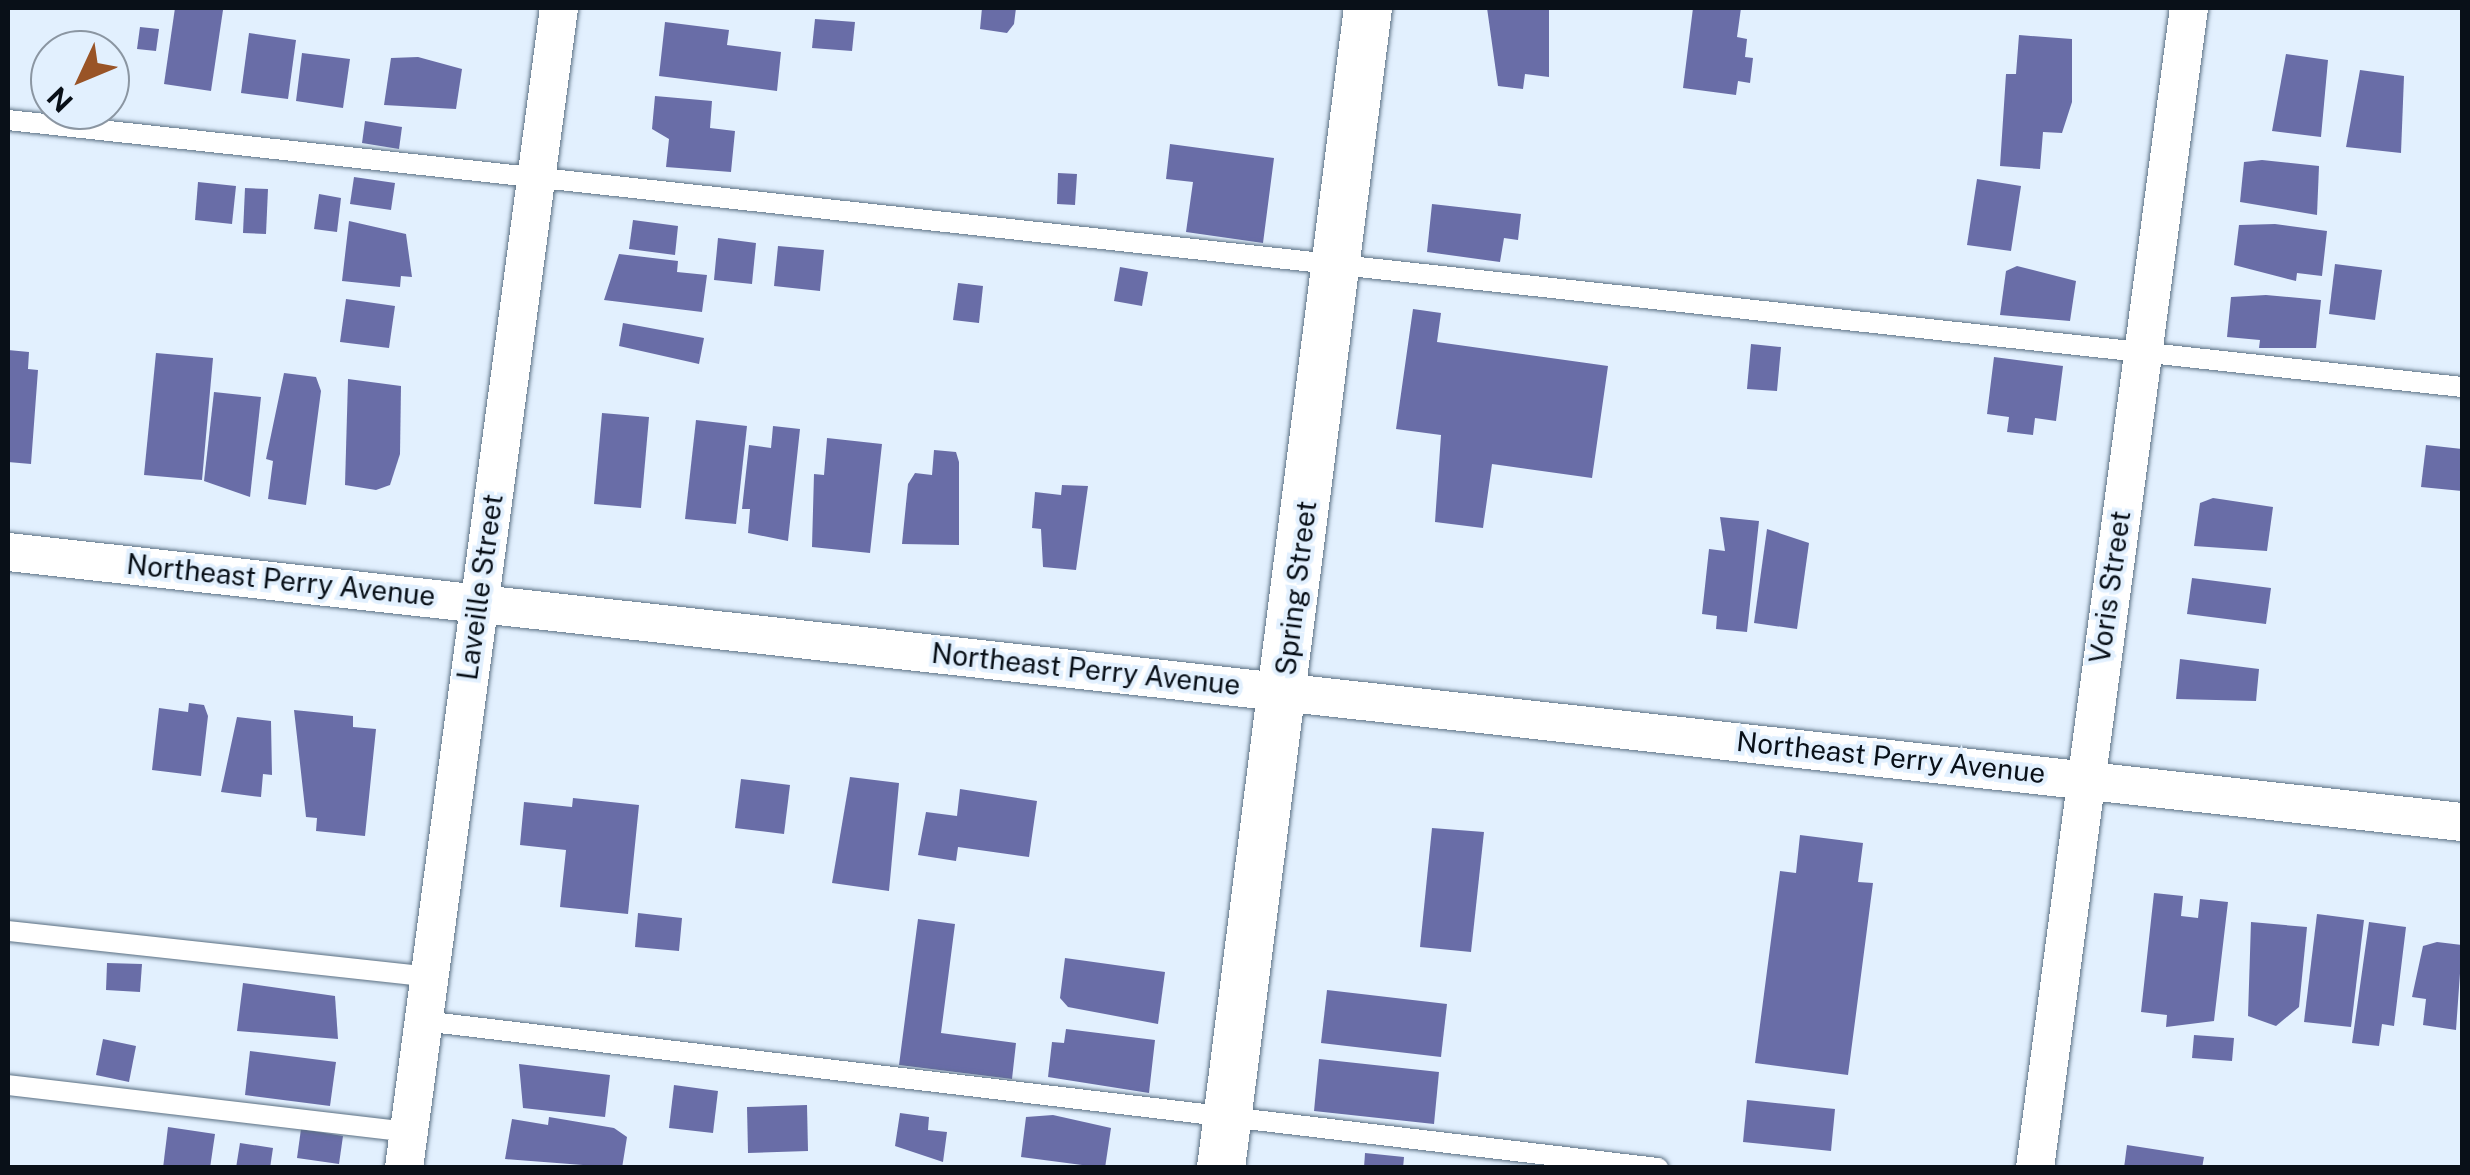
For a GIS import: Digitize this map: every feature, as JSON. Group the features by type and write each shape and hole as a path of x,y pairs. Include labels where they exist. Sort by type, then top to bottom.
{"street":[{"name":"Laveille Street","path":"406,1150 558,8"},
{"name":"Spring Street","path":"1224,1145 1368,8"},
{"name":"Voris Street","path":"2035,1168 2189,8"},
{"name":"Northeast Perry Avenue","path":"8,552 478,600 2462,822"}],"lane":[{"path":"8,120 1335,268 2462,387"},
{"path":"8,931 428,977"},
{"path":"423,1021 1224,1145 1658,1168"},
{"path":"8,1085 406,1150"}],"building":[{"path":"175,8 223,10 211,91 164,84"},
{"path":"982,8 1016,8 1014,24 1007,33 980,29"},
{"path":"1487,8 1549,8 1549,77 1525,74 1523,89 1498,86"},
{"path":"1693,8 1741,8 1737,37 1747,39 1745,57 1753,58 1750,83 1738,81 1736,95 1683,88"},
{"path":"815,19 855,22 852,51 812,48"},
{"path":"665,22 729,30 727,45 781,52 777,91 659,76"},
{"path":"140,27 159,29 156,51 137,49"},
{"path":"249,33 296,40 288,99 241,93"},
{"path":"2019,35 2072,39 2072,102 2062,133 2043,132 2040,169 2000,166 2006,74 2016,74"},
{"path":"302,53 350,59 343,108 296,101"},
{"path":"2286,54 2328,60 2321,137 2272,131"},
{"path":"418,57 462,69 456,109 384,105 391,58"},
{"path":"2360,70 2404,76 2401,153 2346,147"},
{"path":"655,96 712,101 710,128 735,131 731,172 666,167 669,139 652,129"},
{"path":"365,121 402,127 399,149 362,143"},
{"path":"1170,144 1274,158 1263,243 1186,232 1193,182 1166,179"},
{"path":"2244,162 2319,166 2317,215 2240,202"},
{"path":"1058,173 1077,174 1075,205 1057,204"},
{"path":"354,177 395,183 391,210 350,204"},
{"path":"1977,179 2021,186 2011,251 1967,245"},
{"path":"198,182 236,186 232,224 195,220"},
{"path":"245,188 268,189 266,234 243,233"},
{"path":"319,194 341,198 337,232 314,229"},
{"path":"1432,204 1521,214 1518,240 1504,238 1500,262 1427,252"},
{"path":"633,220 678,226 675,255 629,249"},
{"path":"349,221 406,234 412,277 401,276 400,287 342,281"},
{"path":"2275,224 2327,231 2322,276 2297,273 2296,281 2234,265 2239,225"},
{"path":"718,238 756,243 752,284 714,280"},
{"path":"778,246 824,250 820,291 774,286"},
{"path":"619,254 678,261 677,272 707,275 702,312 604,300"},
{"path":"2335,264 2382,270 2375,320 2329,314"},
{"path":"2017,266 2076,281 2070,321 2000,315 2006,271"},
{"path":"1120,267 1148,272 1142,306 1114,301"},
{"path":"958,283 983,286 979,323 953,320"},
{"path":"2266,295 2321,300 2316,348 2259,348 2260,340 2227,337 2231,297"},
{"path":"346,299 395,306 389,348 340,342"},
{"path":"1413,309 1441,313 1437,342 1608,366 1592,478 1492,464 1483,528 1435,522 1441,435 1396,429"},
{"path":"623,323 704,338 699,364 619,346"},
{"path":"1751,344 1781,347 1777,391 1747,389"},
{"path":"8,350 29,352 28,369 38,370 31,464 8,462"},
{"path":"156,353 213,358 202,480 144,475"},
{"path":"1994,357 2063,366 2056,421 2035,418 2033,435 2007,432 2009,417 1987,414"},
{"path":"284,373 316,377 321,391 306,505 268,499 273,461 266,459"},
{"path":"348,379 401,386 400,454 390,485 376,490 345,485"},
{"path":"214,392 261,397 250,497 204,481"},
{"path":"602,413 649,417 641,508 594,504"},
{"path":"696,420 747,426 736,524 685,519"},
{"path":"773,426 800,429 788,541 748,533 750,509 742,509 749,445 771,448"},
{"path":"827,438 882,444 870,553 812,547 814,474 824,475"},
{"path":"2426,445 2462,449 2462,491 2421,487"},
{"path":"934,450 956,452 959,462 959,545 902,544 908,484 915,473 932,475"},
{"path":"1062,485 1088,486 1076,570 1043,567 1041,529 1032,528 1035,492 1061,495"},
{"path":"2213,498 2273,507 2267,551 2194,546 2200,503"},
{"path":"1720,517 1759,521 1747,632 1716,629 1717,616 1702,614 1709,549 1725,551"},
{"path":"1767,529 1809,543 1797,629 1754,623"},
{"path":"2192,578 2271,588 2266,624 2187,614"},
{"path":"2180,659 2259,669 2256,701 2176,699"},
{"path":"189,703 204,705 208,716 201,776 152,770 159,708 188,712"},
{"path":"294,710 353,716 353,727 376,729 365,836 316,831 317,818 306,817"},
{"path":"237,717 271,721 272,775 263,774 261,797 221,792"},
{"path":"850,777 899,783 889,891 832,883"},
{"path":"741,779 790,785 784,834 735,828"},
{"path":"960,789 1037,801 1029,857 958,847 956,861 918,855 926,812 957,816"},
{"path":"573,798 639,805 628,914 560,907 566,850 520,845 524,802 572,807"},
{"path":"1432,828 1484,832 1471,952 1420,947"},
{"path":"1800,835 1863,843 1858,882 1873,883 1848,1075 1755,1063 1780,871 1796,873"},
{"path":"2154,893 2183,896 2181,916 2198,918 2200,899 2228,902 2214,1021 2166,1027 2167,1015 2141,1012"},
{"path":"638,913 682,918 679,951 635,947"},
{"path":"2317,914 2364,920 2351,1027 2304,1022"},
{"path":"918,919 955,924 941,1033 1016,1043 1012,1079 899,1065"},
{"path":"2251,922 2307,927 2299,1007 2276,1026 2248,1016"},
{"path":"2369,922 2406,927 2394,1026 2382,1024 2379,1046 2352,1043"},
{"path":"2437,942 2462,945 2456,1030 2423,1025 2426,999 2412,997 2423,946"},
{"path":"1065,958 1165,972 1158,1024 1068,1007 1060,998"},
{"path":"107,963 142,964 140,992 106,990"},
{"path":"243,983 335,996 338,1039 237,1031"},
{"path":"1327,990 1447,1004 1441,1057 1321,1043"},
{"path":"1066,1029 1155,1040 1149,1093 1048,1077 1052,1042 1064,1043"},
{"path":"2194,1035 2234,1038 2232,1061 2192,1058"},
{"path":"103,1039 136,1046 129,1082 96,1075"},
{"path":"250,1051 336,1062 330,1106 245,1095"},
{"path":"1319,1059 1439,1072 1434,1124 1314,1111"},
{"path":"519,1064 610,1075 605,1117 523,1108"},
{"path":"674,1085 718,1091 713,1133 669,1128"},
{"path":"1747,1100 1835,1109 1831,1151 1743,1142"},
{"path":"807,1105 808,1151 748,1153 747,1107"},
{"path":"900,1113 929,1117 928,1130 947,1132 943,1162 895,1146"},
{"path":"1053,1115 1111,1128 1105,1168 1021,1157 1026,1117"},
{"path":"549,1117 614,1128 627,1137 622,1168 505,1159 512,1119 548,1125"},
{"path":"168,1127 215,1134 210,1168 163,1168"},
{"path":"301,1129 343,1136 339,1164 297,1158"},
{"path":"240,1143 273,1148 270,1168 236,1168"},
{"path":"2127,1145 2204,1157 2202,1168 2124,1168"},
{"path":"1365,1153 1404,1157 1403,1168 1364,1168"}]}
